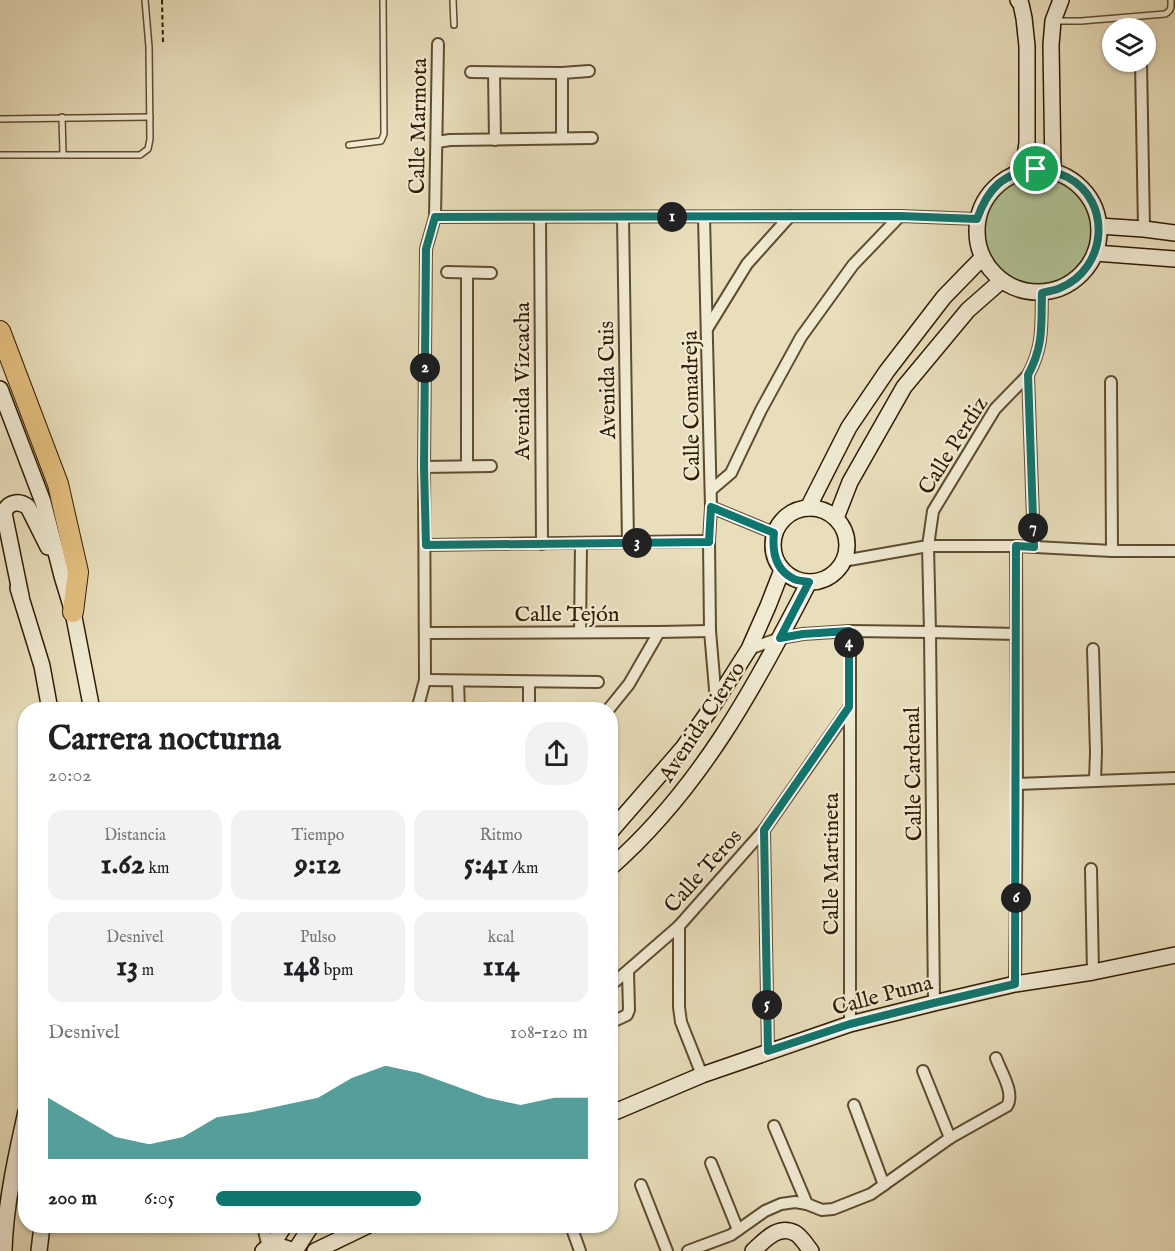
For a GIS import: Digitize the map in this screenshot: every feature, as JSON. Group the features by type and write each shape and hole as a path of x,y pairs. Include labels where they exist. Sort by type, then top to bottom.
{"highway":[{"path":"0,331 58,484 78,572 74,612"}],"street":[{"path":"1018,0 1024,18 1027,46 1027,143 1023,171"},
{"path":"1053,171 1051,45 1053,21 1061,0"},
{"name":"Calle Marmota","path":"419,702 425,680 426,249 435,217 438,44"},
{"path":"1027,46 1051,45"},
{"path":"471,72 590,71"},
{"path":"494,72 495,140"},
{"path":"1141,72 1144,229"},
{"path":"562,73 562,138"},
{"path":"437,142 592,138"},
{"path":"1036,169 1053,171 1069,178 1082,189 1092,203 1099,226 1095,253 1087,268 1075,280 1059,289 1042,293 1021,290 1001,281 990,271 982,258 976,239 977,219 983,202 993,188 1007,177 1036,169"},
{"path":"707,329 747,264 790,216"},
{"path":"435,217 900,216 977,219"},
{"path":"711,490 731,472 761,410 801,337 854,265 900,216"},
{"name":"Avenida Vizcacha","path":"540,217 542,544"},
{"name":"Avenida Cuis","path":"623,217 628,543"},
{"name":"Calle Comadreja","path":"704,217 711,490 710,630 716,701"},
{"path":"1099,226 1175,233"},
{"path":"1095,253 1175,260"},
{"path":"808,508 849,427 886,371 944,297 982,258"},
{"path":"447,272 491,273"},
{"path":"467,273 467,466"},
{"path":"836,518 850,482 904,387 968,310 1001,281"},
{"path":"1034,547 1028,375 1040,346 1042,293"},
{"path":"886,371 904,387"},
{"name":"Calle Perdiz","path":"928,546 933,511 995,409 1028,375"},
{"path":"1111,382 1112,551"},
{"path":"0,389 43,502 74,612 91,702"},
{"path":"424,467 491,466"},
{"path":"21,596 4,513 10,504 23,503 28,507 62,576"},
{"path":"711,507 774,533"},
{"path":"808,508 823,510 836,518 843,528 847,541 843,561 833,574 821,580 809,582 794,579 782,570 775,559 773,546 774,533 782,520 794,511 808,508"},
{"path":"0,539 21,596 42,666 49,702"},
{"path":"426,545 709,542"},
{"path":"580,544 580,632"},
{"path":"843,561 928,546 1175,551"},
{"name":"Calle Cardenal","path":"928,546 934,1003"},
{"path":"1015,984 1016,546"},
{"name":"Avenida Ciervo","path":"618,823 682,748 716,701 749,649 782,570"},
{"name":"Avenida Ciervo","path":"618,861 668,810 706,762 737,714 809,582"},
{"name":"Calle Tejón","path":"425,633 710,630"},
{"path":"749,649 780,638 849,631 1016,634"},
{"name":"Calle Martineta","path":"849,631 850,1024"},
{"path":"614,702 629,684 658,632"},
{"path":"1093,649 1095,781"},
{"path":"425,680 598,682"},
{"path":"458,681 459,702"},
{"path":"529,682 529,702"},
{"name":"Calle Teros","path":"618,980 679,926 764,830 849,707"},
{"path":"1017,784 1175,778"},
{"path":"764,830 768,1051"},
{"path":"618,834 635,846"},
{"path":"1091,869 1093,972"},
{"path":"679,926 681,1022 702,1075"},
{"name":"Calle Puma","path":"618,1111 702,1075 850,1024 1015,984 1093,972 1175,955"},
{"path":"618,1019 627,1015 629,1010 628,972"},
{"path":"688,1251 731,1235 765,1211 781,1204 795,1202 822,1210 832,1209 871,1194 950,1137 1007,1106 1011,1100 1010,1094 996,1058"},
{"path":"922,1071 950,1137"},
{"path":"854,1105 884,1185"},
{"path":"774,1126 807,1204"},
{"path":"4,1251 4,1234 18,1146"},
{"path":"711,1162 738,1230"},
{"path":"641,1185 667,1251"},
{"path":"753,1251 774,1232 786,1230 796,1233 811,1251"},
{"path":"39,1251 41,1233"},
{"path":"264,1233 267,1249"},
{"path":"267,1249 279,1233"},
{"path":"267,1249 285,1247 293,1251 307,1233"},
{"path":"315,1251 352,1233"},
{"path":"574,1233 580,1251"}],"lane":[{"path":"0,154 140,155 148,149 149,47 145,0"},
{"path":"349,145 381,141 384,134 383,0"},
{"path":"453,0 454,25"},
{"path":"1053,21 1165,14 1172,8 1171,0"},
{"path":"62,117 63,154"},
{"path":"0,119 150,117"}],"path":[{"path":"162,0 163,43"}],"green space":[{"path":"1038,171 1061,176 1080,189 1093,208 1098,231 1093,254 1080,273 1061,286 1038,291 1015,286 996,273 983,254 978,231 983,208 996,189 1015,176"}],"route":[{"path":"1036,169 1053,171 1069,178 1082,189 1092,203 1099,226 1095,253 1087,268 1075,280 1059,289 1042,293 1040,346 1028,375 1034,547 1016,546 1015,984 850,1024 768,1051 764,830 849,707 849,631 780,638 809,582 794,579 782,570 775,559 774,533 711,507 709,542 426,545 424,467 426,249 435,217 900,216 977,219 983,202 993,188 1007,177 1036,169"}]}
